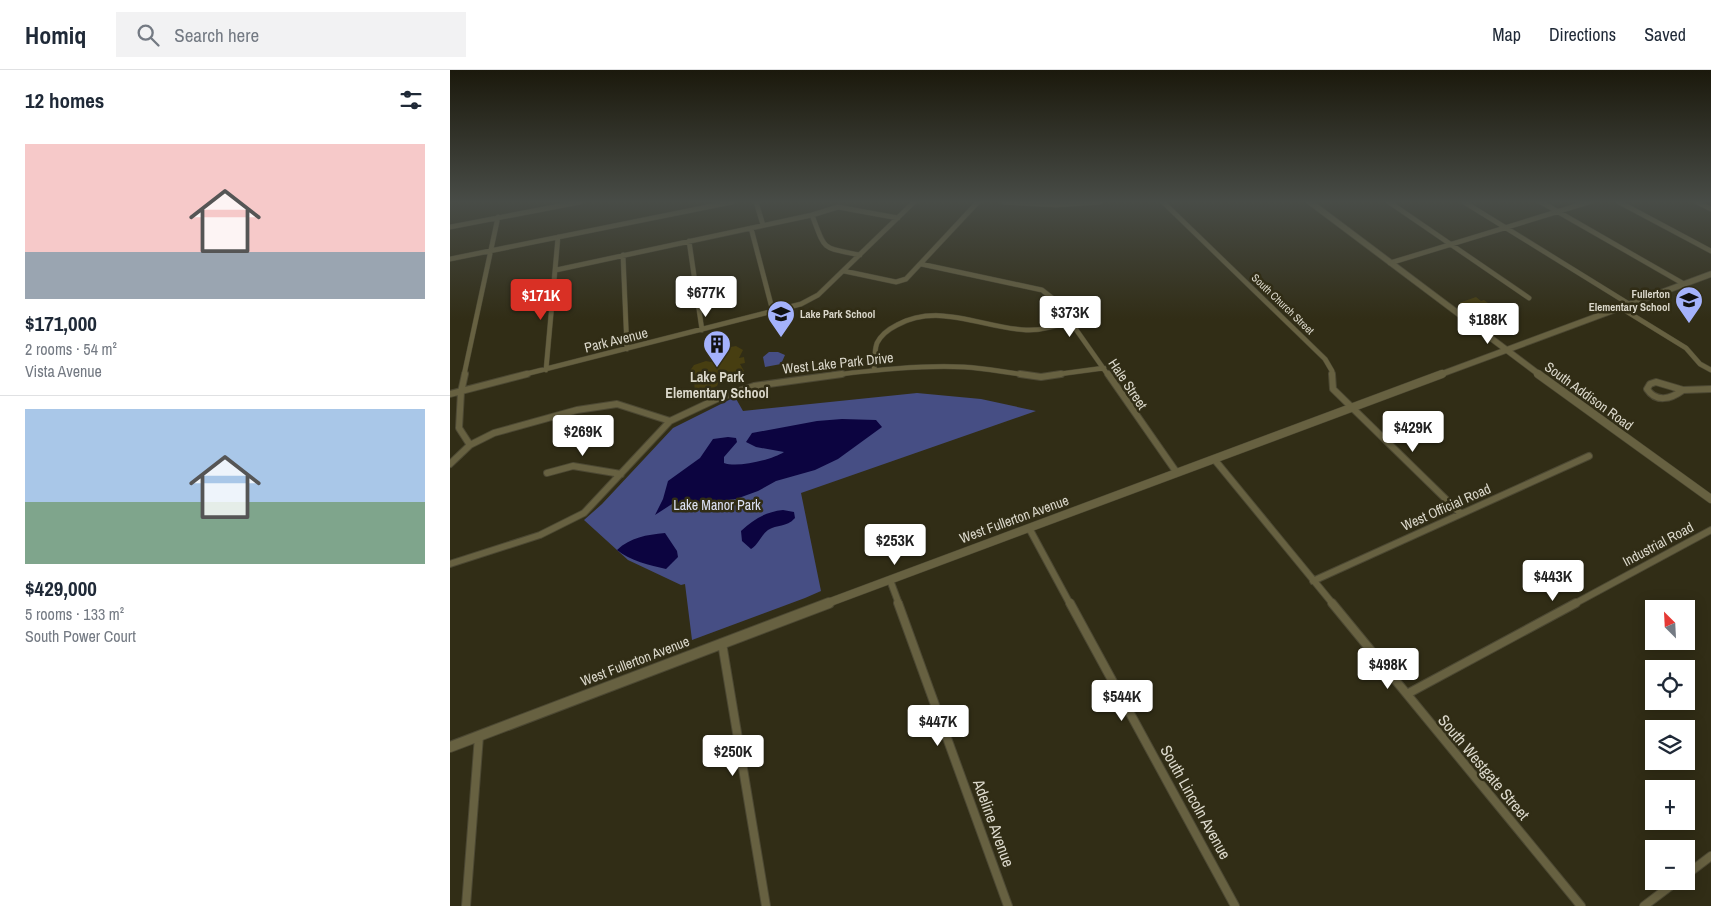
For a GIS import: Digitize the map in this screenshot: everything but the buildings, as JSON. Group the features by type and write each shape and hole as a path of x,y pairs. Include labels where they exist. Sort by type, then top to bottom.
{"street":[{"path":"470,445 459,428 461,392 492,241"},
{"path":"450,259 538,241"},
{"path":"546,370 558,241"},
{"path":"556,270 689,241"},
{"path":"689,241 702,330"},
{"path":"754,241 773,312"},
{"path":"821,241 829,248 860,255"},
{"name":"Park Avenue","path":"450,394 801,304 818,295 874,241"},
{"path":"844,270 900,282 911,276 943,241"},
{"name":"South Church Street","path":"1203,241 1330,363 1333,389 1350,408 1461,514"},
{"name":"South Addison Road","path":"1361,241 1505,350 1711,499"},
{"path":"1446,241 1529,298"},
{"path":"1390,263 1460,241"},
{"path":"1526,241 1629,304"},
{"path":"1609,241 1684,284"},
{"path":"1694,241 1711,250"},
{"path":"623,255 626,349"},
{"name":"Hale Street","path":"922,264 1042,290 1056,301 1177,473"},
{"name":"West Fullerton Avenue","path":"450,747 890,580 1711,274"},
{"path":"1621,308 1686,348 1700,364 1711,370"},
{"path":"874,370 876,346 883,336 895,326 918,318 952,315 1026,330 1045,328 1071,321"},
{"name":"West Lake Park Drive","path":"450,564 553,530 584,513 670,421 721,397 754,386 874,370 955,366 1041,377 1104,368"},
{"path":"1683,390 1678,394 1663,399 1649,393 1647,388 1650,384 1656,382 1683,390 1711,389"},
{"path":"617,404 621,398"},
{"path":"450,464 456,456 470,445 505,430 577,410 617,404 670,421"},
{"name":"West Official Road","path":"1313,581 1589,456"},
{"name":"South Westgate Street","path":"1214,460 1581,906"},
{"path":"547,473 573,466 621,474"},
{"name":"South Lincoln Avenue","path":"1029,528 1236,906"},
{"name":"Industrial Road","path":"1407,694 1711,530"},
{"name":"Adeline Avenue","path":"890,580 1008,906"},
{"path":"722,644 766,906"},
{"path":"466,906 479,736"},
{"path":"1695,868 1711,856"},
{"path":"1644,906 1666,890"}],"green space":[{"path":"769,352 778,352 785,355 781,364 765,367 763,357"},
{"name":"Lake Manor Park","path":"917,393 981,399 1036,411 801,493 821,591 805,598 692,640 685,584 681,585 628,560 584,520 602,504 673,428 735,397 743,411"}],"shaded area":[{"path":"842,419 876,420 882,427 838,459 815,470 776,481 758,491 736,499 692,504 672,504 655,515 663,499 668,481 700,458 713,439 736,438 737,442 724,457 724,463 746,464 771,458 784,452 756,447 746,442 752,433 817,421"},
{"path":"783,510 794,512 795,518 785,525 768,530 751,549 742,541 741,531 751,523 765,514"},
{"path":"665,533 677,551 678,557 666,569 634,560 617,550 639,537"}],"place":[{"name":"Fullerton Elementary School","path":"1689,324"},
{"name":"Lake Park School","path":"781,338"},
{"name":"Lake Park Elementary School","path":"717,368"}]}
